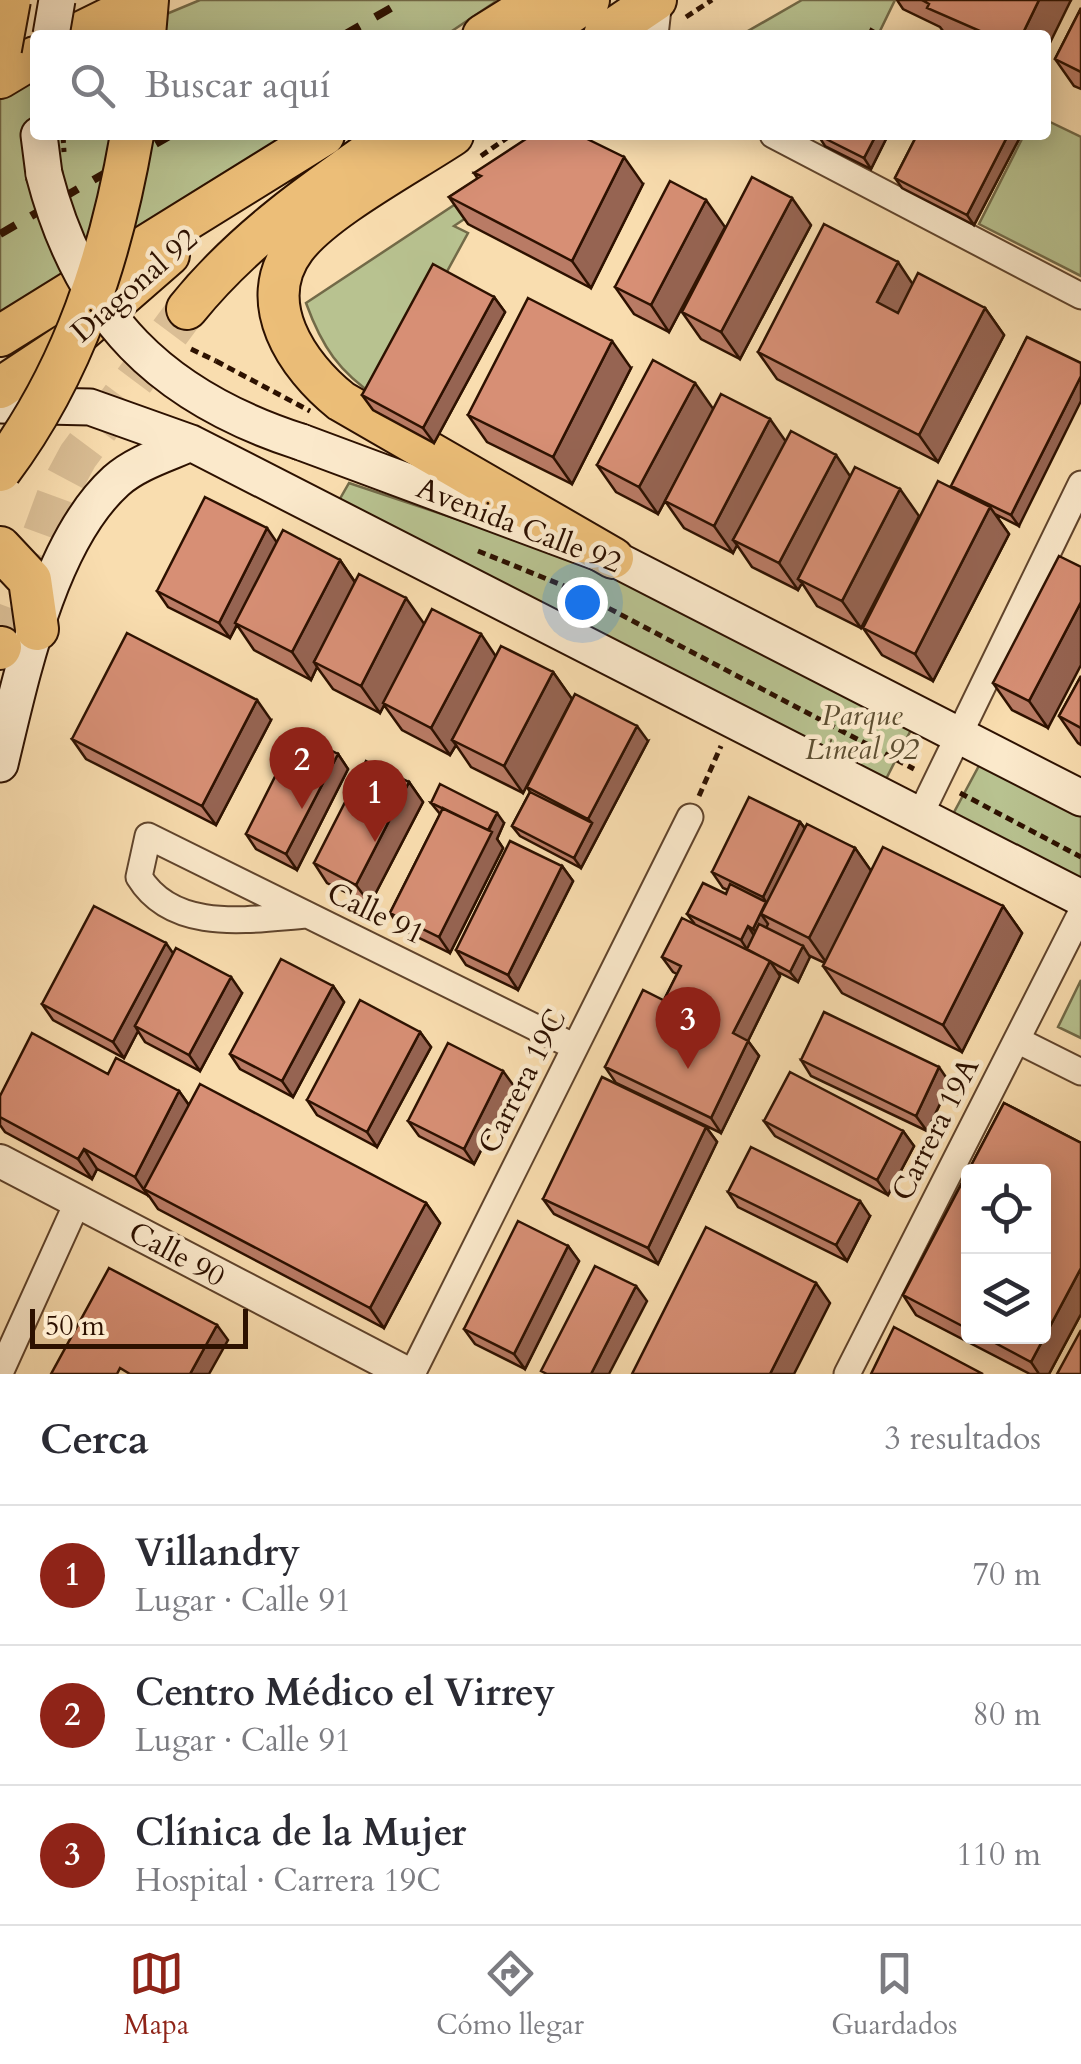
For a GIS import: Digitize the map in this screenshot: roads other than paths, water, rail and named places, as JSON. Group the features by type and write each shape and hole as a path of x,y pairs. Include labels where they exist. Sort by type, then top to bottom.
{"highway":[{"path":"0,49 9,0"},
{"path":"144,30 147,0"},
{"path":"0,470 58,380 88,309 114,222 131,140"},
{"path":"0,548 30,580 13,642"}],"main road":[{"path":"51,30 57,0"},
{"path":"0,37 72,0"},
{"path":"85,30 147,0"},
{"path":"492,30 540,0"},
{"path":"545,30 589,0"},
{"path":"612,30 658,0"},
{"path":"0,78 30,60"},
{"name":"Avenida Calle 92","path":"41,140 54,169 76,267 133,346 169,379 210,406 305,433 613,558 1081,798"},
{"name":"Diagonal 92","path":"0,336 316,140"},
{"path":"188,329 236,253 298,202 387,140"},
{"path":"446,140 324,221 294,248 280,283 278,304 286,336 320,384 341,401 613,558"},
{"name":"Diagonal 92","path":"0,388 68,342 262,174"},
{"path":"0,405 90,407 191,443 1081,898"},
{"path":"0,764 13,642 75,534 96,502 118,479 191,443"}],"street":[{"path":"655,30 658,0"},
{"path":"783,140 1081,296"},
{"path":"906,808 936,781 946,728 1081,484"},
{"name":"Carrera 19C","path":"410,1374 690,816"},
{"name":"Calle 91","path":"307,914 218,921 194,917 146,889 139,877 148,836 307,914 575,1047"},
{"name":"Carrera 19A","path":"848,1374 1081,913"},
{"path":"1017,1040 1081,1072"},
{"name":"Calle 90","path":"0,1161 410,1374"},
{"path":"0,1373 78,1202"}],"tunnel":[{"path":"1,647 57,495 78,456 187,309"}],"railway":[{"path":"353,30 405,0"},
{"path":"0,234 162,140"}],"place":[{"name":"Centro Médico el Virrey","path":"302,809"},
{"name":"Villandry","path":"375,842"},
{"name":"Clínica de la Mujer","path":"688,1069"}],"park label":[{"name":"Parque Lineal 92","path":"862,732"}]}
